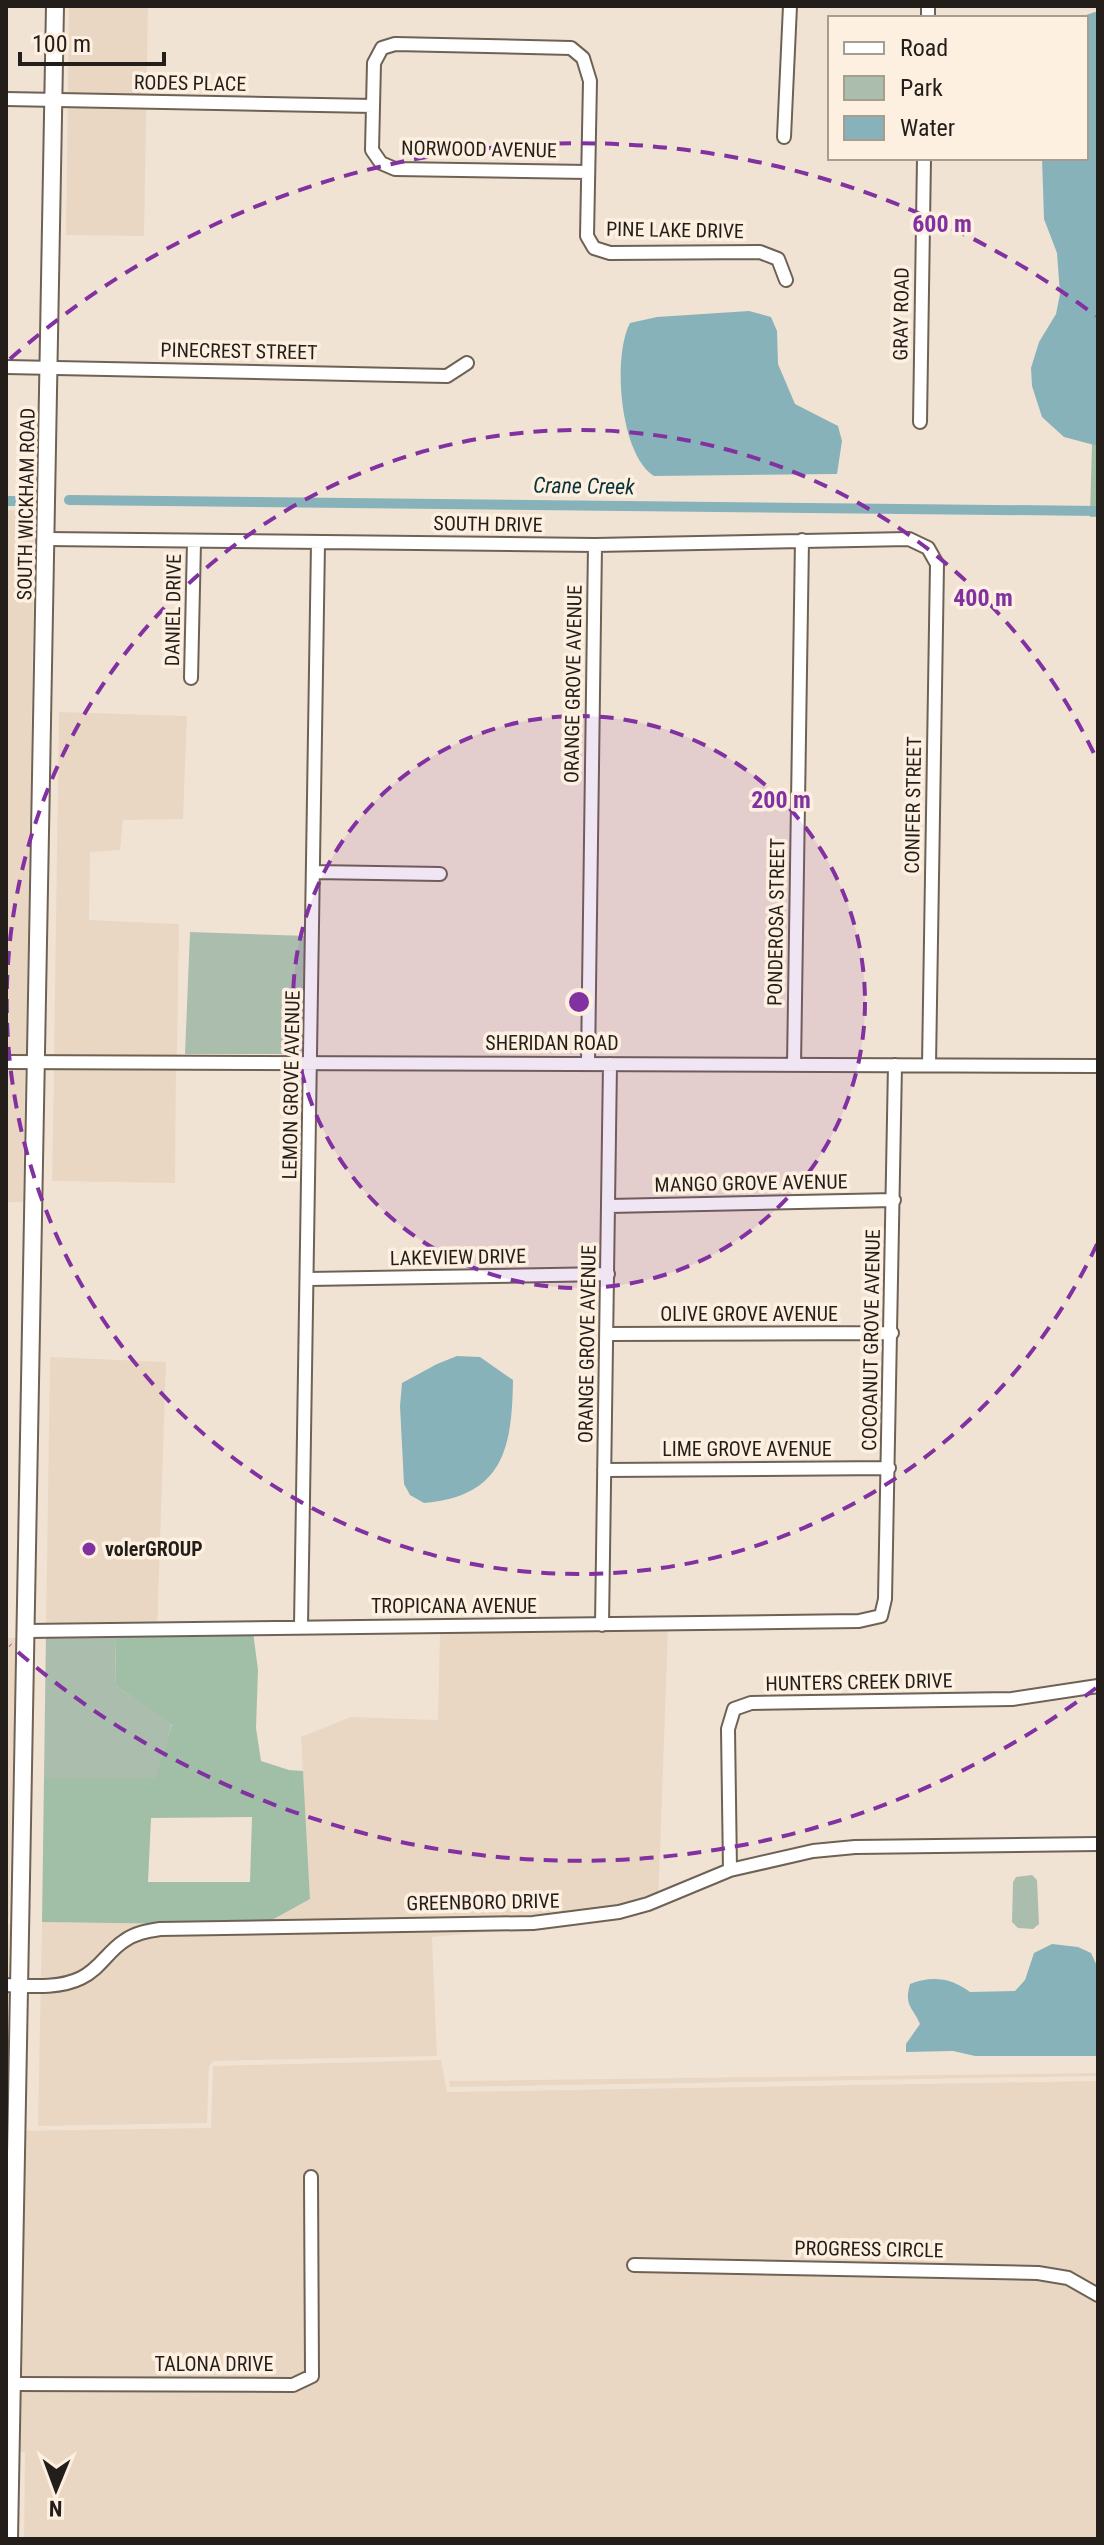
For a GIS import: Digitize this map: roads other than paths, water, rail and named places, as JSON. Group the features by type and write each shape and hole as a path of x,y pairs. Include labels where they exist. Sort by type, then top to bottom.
{"main road":[{"name":"SOUTH WICKHAM ROAD","path":"9,2539 7,2470 11,2384 13,1986 27,1631 55,6"}],"street":[{"path":"784,137 790,6"},
{"name":"PINE LAKE DRIVE","path":"373,106 374,63 382,48 395,44 571,48 583,58 590,81 587,236 594,248 610,253 760,252 778,259 786,280"},
{"name":"RODES PLACE","path":"6,99 373,106"},
{"name":"NORWOOD AVENUE","path":"373,106 372,150 381,163 395,169 588,172"},
{"name":"GRAY ROAD","path":"920,422 924,160"},
{"name":"PINECREST STREET","path":"6,367 447,376 467,363"},
{"name":"SOUTH DRIVE","path":"46,539 595,545 909,539 928,548"},
{"name":"PONDEROSA STREET","path":"794,1065 802,540"},
{"name":"DANIEL DRIVE","path":"191,678 194,542"},
{"name":"LEMON GROVE AVENUE","path":"301,1626 318,543"},
{"name":"ORANGE GROVE AVENUE","path":"588,1063 595,545"},
{"name":"CONIFER STREET","path":"928,548 937,564 929,1065"},
{"path":"314,872 440,874"},
{"name":"SHERIDAN ROAD","path":"6,1062 1098,1066"},
{"name":"ORANGE GROVE AVENUE","path":"602,1625 610,1064"},
{"name":"COCOANUT GROVE AVENUE","path":"881,1616 885,1599 889,1468 895,1065"},
{"name":"MANGO GROVE AVENUE","path":"609,1206 894,1200"},
{"name":"LAKEVIEW DRIVE","path":"308,1279 608,1274"},
{"name":"OLIVE GROVE AVENUE","path":"607,1334 892,1333"},
{"name":"LIME GROVE AVENUE","path":"604,1470 889,1468"},
{"name":"TROPICANA AVENUE","path":"27,1631 859,1621 881,1616"},
{"name":"HUNTERS CREEK DRIVE","path":"730,1870 728,1729 734,1709 751,1703 1012,1699 1098,1686"},
{"name":"GREENBORO DRIVE","path":"13,1986 52,1986 79,1979 99,1967 122,1942 137,1934 160,1929 571,1920 648,1904 730,1870 813,1851 855,1847 1098,1844"},
{"name":"TALONA DRIVE","path":"11,2384 293,2385 312,2376 311,2177"},
{"name":"PROGRESS CIRCLE","path":"634,2265 1038,2273 1068,2278 1098,2295"}],"water":[{"path":"1098,11 1098,446 1064,437 1042,417 1032,386 1031,368 1039,342 1056,314 1060,294 1057,253 1044,219 1042,160 1088,160 1088,16 1083,16"},
{"path":"749,311 771,317 777,331 778,364 795,404 838,426 842,441 837,474 654,476 642,465 633,448 622,404 621,358 630,323 657,317"},
{"path":"457,1356 480,1357 513,1380 510,1427 498,1465 487,1479 471,1491 450,1499 424,1503 410,1495 404,1484 400,1406 402,1383"},
{"path":"1052,1944 1078,1947 1091,1953 1098,1968 1098,2056 975,2056 953,2051 906,2052 906,2044 920,2024 908,2002 910,1984 926,1979 942,1979 970,1992 1015,1991 1025,1980 1034,1953"}],"waterway":[{"name":"Crane Creek","path":"69,500 1098,511"},
{"name":"Crane Creek","path":"6,501 19,501"}],"place":[{"name":"volerGROUP","path":"89,1549"}]}
